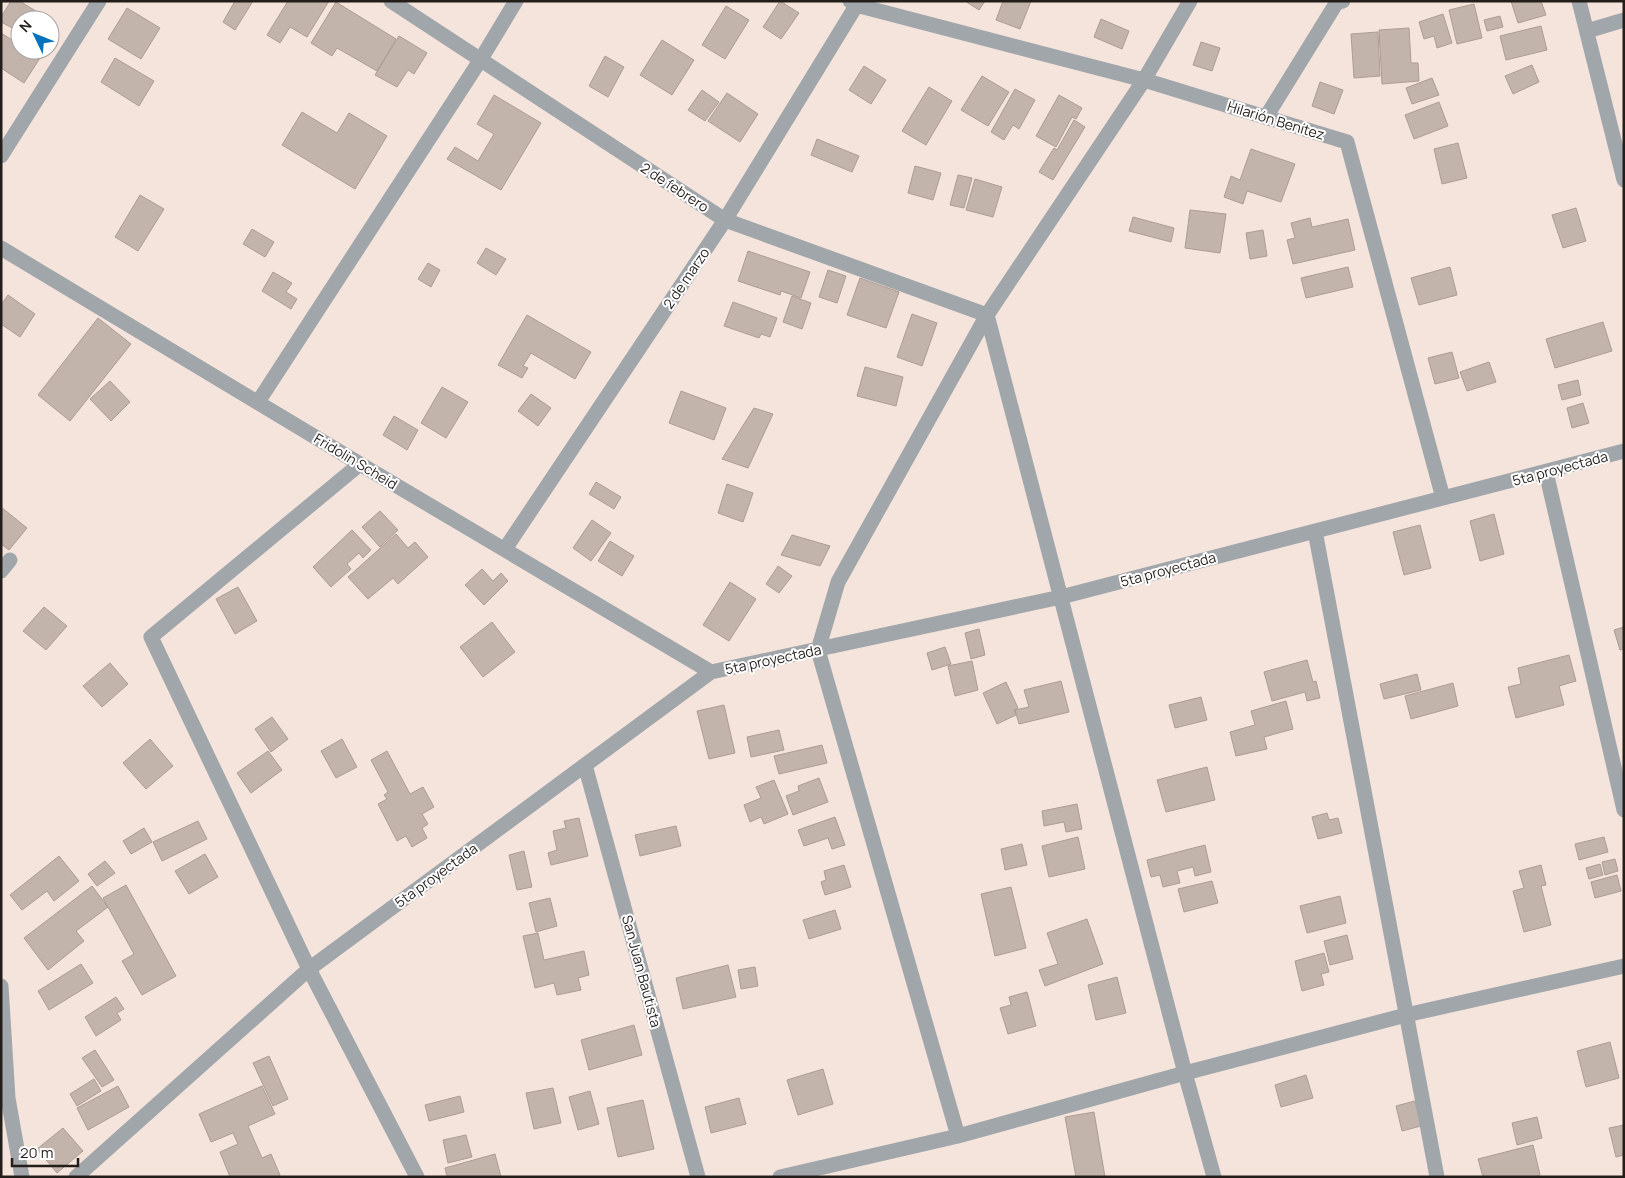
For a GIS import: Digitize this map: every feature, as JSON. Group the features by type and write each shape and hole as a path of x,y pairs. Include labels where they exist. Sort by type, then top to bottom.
{"street":[{"path":"1,156 99,1"},
{"name":"2 de febrero","path":"391,1 725,220 987,315"},
{"path":"258,402 481,59 516,1"},
{"path":"958,1136 818,650 838,582 987,315 1144,80 1190,1"},
{"path":"1266,117 1337,2 1343,1"},
{"path":"1580,1 1624,180"},
{"name":"Hilarión Benítez","path":"855,3 1144,80 1347,142 1443,498"},
{"name":"2 de marzo","path":"505,548 725,220 855,3"},
{"path":"1587,31 1624,20"},
{"name":"Fridolin Scheid","path":"1,248 711,672"},
{"path":"987,315 1185,1073 1214,1177"},
{"name":"5ta proyectada","path":"76,1177 309,969 711,672 1061,597 1624,452"},
{"path":"360,464 151,637 309,969 417,1177"},
{"path":"1546,472 1624,810"},
{"path":"1315,531 1437,1177"},
{"name":"San Juan Bautista","path":"585,765 698,1177"},
{"path":"780,1177 958,1136 1185,1073 1406,1015 1624,966"},
{"path":"1,986 5,1100 22,1177"}],"building":[{"path":"11,1 19,1 34,10 10,10 10,27 1,22 1,17"},
{"path":"235,1 253,1 235,30 223,22"},
{"path":"288,1 329,1 307,37 290,27 280,43 267,35"},
{"path":"780,1 799,13 781,39 763,27"},
{"path":"965,1 985,1 979,10"},
{"path":"1003,1 1031,1 1020,29 996,20"},
{"path":"1511,1 1541,1 1546,15 1518,23"},
{"path":"336,2 396,39 377,71 337,48 332,56 311,43"},
{"path":"1474,4 1482,38 1457,44 1449,10"},
{"path":"726,6 749,20 725,59 702,45"},
{"path":"127,8 160,28 141,59 108,39"},
{"path":"1443,14 1452,43 1437,48 1434,36 1424,39 1419,22"},
{"path":"1500,16 1503,27 1487,31 1484,20"},
{"path":"1101,19 1129,31 1122,49 1094,37"},
{"path":"1541,26 1547,50 1506,60 1500,36"},
{"path":"1409,28 1411,63 1418,63 1419,81 1382,84 1379,30"},
{"path":"1378,32 1380,76 1354,78 1351,34"},
{"path":"1,33 10,39 10,60 39,60 24,83 1,68"},
{"path":"399,36 427,53 414,74 408,70 397,87 375,75"},
{"path":"662,40 694,60 672,95 640,75"},
{"path":"1201,42 1220,48 1212,71 1193,65"},
{"path":"605,56 624,67 608,97 589,86"},
{"path":"115,58 154,81 139,106 101,82"},
{"path":"1532,65 1539,82 1513,94 1505,76"},
{"path":"864,66 886,80 871,104 849,90"},
{"path":"982,76 1009,92 988,126 961,110"},
{"path":"1432,78 1439,95 1412,104 1406,88"},
{"path":"1320,82 1343,90 1334,114 1312,106"},
{"path":"929,87 952,101 926,145 902,131"},
{"path":"1015,89 1035,100 1019,129 1013,125 1004,140 991,132"},
{"path":"702,90 719,102 705,121 688,110"},
{"path":"727,93 758,114 740,142 708,121"},
{"path":"494,95 541,123 501,190 447,159 455,147 478,161 494,134 477,124"},
{"path":"1059,95 1082,108 1076,119 1072,117 1056,147 1036,136"},
{"path":"1439,102 1448,126 1414,139 1405,115"},
{"path":"302,112 337,133 349,113 387,136 355,189 282,145"},
{"path":"1074,120 1085,127 1053,180 1039,172 1054,148 1057,150"},
{"path":"817,139 859,156 852,172 811,155"},
{"path":"1458,143 1467,178 1442,184 1434,149"},
{"path":"1251,149 1295,164 1281,202 1247,191 1243,204 1224,197 1231,176 1240,180"},
{"path":"915,166 941,173 933,200 908,193"},
{"path":"958,175 972,178 964,208 950,205"},
{"path":"975,179 1002,187 993,217 966,210"},
{"path":"140,195 164,209 138,251 115,237"},
{"path":"1576,208 1586,241 1563,248 1552,215"},
{"path":"1190,210 1226,214 1220,253 1185,248"},
{"path":"1133,217 1174,228 1171,242 1129,231"},
{"path":"1310,218 1312,227 1348,219 1355,250 1293,264 1287,240 1295,238 1291,223"},
{"path":"252,229 274,242 265,257 243,244"},
{"path":"1263,230 1267,256 1250,259 1246,233"},
{"path":"486,248 506,259 496,275 477,263"},
{"path":"748,251 810,272 801,298 781,291 780,295 738,281"},
{"path":"428,263 440,270 431,287 418,279"},
{"path":"1348,267 1353,287 1306,298 1301,278"},
{"path":"1450,267 1457,295 1419,305 1411,278"},
{"path":"828,270 846,276 837,303 819,297"},
{"path":"273,272 292,283 286,292 297,299 291,309 262,291"},
{"path":"860,278 899,292 886,328 847,315"},
{"path":"8,295 35,314 20,337 1,324 1,305"},
{"path":"792,296 811,303 802,329 783,322"},
{"path":"733,302 777,318 770,337 761,334 759,338 724,326"},
{"path":"912,314 937,323 922,366 897,357"},
{"path":"527,315 591,352 575,379 531,353 523,366 528,368 522,378 498,365"},
{"path":"98,318 131,344 70,421 38,395"},
{"path":"1603,322 1612,351 1555,368 1546,339"},
{"path":"1452,352 1459,378 1435,384 1428,358"},
{"path":"1489,362 1496,382 1467,391 1460,372"},
{"path":"865,367 903,377 896,406 857,396"},
{"path":"1578,380 1581,395 1562,400 1558,385"},
{"path":"110,381 130,402 111,421 90,399"},
{"path":"442,387 468,402 446,438 421,423"},
{"path":"681,391 726,408 714,440 669,423"},
{"path":"531,394 551,408 538,426 518,411"},
{"path":"1583,403 1589,423 1572,428 1567,408"},
{"path":"754,408 773,414 748,468 722,459"},
{"path":"394,416 418,430 407,450 383,435"},
{"path":"596,482 621,497 614,509 589,494"},
{"path":"727,484 753,493 743,522 718,513"},
{"path":"1,507 27,528 9,550 1,544"},
{"path":"380,511 398,530 380,547 362,527"},
{"path":"1494,514 1504,554 1480,561 1470,521"},
{"path":"592,520 611,533 591,561 573,548"},
{"path":"1420,525 1431,568 1404,575 1393,532"},
{"path":"352,530 371,550 363,558 359,553 347,564 351,569 331,587 313,567"},
{"path":"396,534 408,548 415,542 428,557 398,584 393,578 368,599 348,577"},
{"path":"792,535 830,546 820,566 781,555"},
{"path":"610,541 634,556 622,576 598,561"},
{"path":"778,566 792,576 779,593 766,584"},
{"path":"482,569 493,581 501,573 508,581 484,605 465,585"},
{"path":"730,582 756,599 729,641 703,625"},
{"path":"238,587 257,621 235,634 216,599"},
{"path":"44,607 67,626 46,650 23,631"},
{"path":"492,622 515,652 483,677 460,647"},
{"path":"1624,627 1624,649 1620,650 1614,630"},
{"path":"979,629 985,655 971,659 965,633"},
{"path":"945,647 951,664 932,670 927,653"},
{"path":"1569,655 1576,681 1559,686 1564,705 1516,718 1508,687 1521,684 1518,668"},
{"path":"1307,660 1313,682 1316,681 1320,698 1307,701 1305,692 1272,701 1264,672"},
{"path":"972,661 978,690 955,696 948,666"},
{"path":"110,663 128,684 102,707 83,686"},
{"path":"1417,674 1421,690 1384,699 1380,684"},
{"path":"1061,681 1069,712 1019,724 1015,710 1029,707 1024,690"},
{"path":"1006,682 1018,708 1014,710 1016,715 997,724 983,693"},
{"path":"1453,683 1458,706 1411,719 1405,696"},
{"path":"1201,697 1207,720 1175,728 1169,705"},
{"path":"1286,701 1293,729 1264,737 1267,749 1236,756 1230,732 1255,725 1251,711"},
{"path":"724,705 735,753 709,759 697,711"},
{"path":"272,717 288,739 271,752 255,729"},
{"path":"779,730 784,750 751,757 747,737"},
{"path":"150,739 173,766 146,789 123,763"},
{"path":"342,739 357,767 336,778 321,751"},
{"path":"822,745 827,763 779,774 774,756"},
{"path":"268,751 282,770 251,793 237,773"},
{"path":"387,751 410,794 423,787 434,807 422,814 428,824 422,828 427,838 412,847 406,836 397,841 378,804 387,799 384,795 388,792 371,760"},
{"path":"1207,767 1215,800 1166,812 1157,780"},
{"path":"819,778 828,802 793,815 786,796 799,791 798,786"},
{"path":"774,780 788,814 764,824 761,817 750,822 744,805 761,798 756,787"},
{"path":"1077,804 1082,829 1066,832 1064,822 1044,826 1042,811"},
{"path":"1327,813 1329,820 1338,818 1342,833 1318,839 1312,817"},
{"path":"835,817 845,845 832,849 828,838 804,846 798,830"},
{"path":"579,818 588,856 551,865 548,853 557,850 553,831 566,828 564,821"},
{"path":"198,821 207,839 162,861 153,842"},
{"path":"676,826 681,846 640,856 635,835"},
{"path":"144,828 152,842 131,854 123,841"},
{"path":"1078,837 1085,869 1049,877 1042,846"},
{"path":"1604,837 1608,852 1579,860 1575,844"},
{"path":"1022,844 1027,865 1005,870 1001,849"},
{"path":"1205,845 1211,872 1195,876 1193,867 1177,871 1180,883 1163,887 1160,875 1151,877 1147,860"},
{"path":"524,851 532,887 517,890 509,855"},
{"path":"205,854 218,877 189,894 175,871"},
{"path":"59,856 79,881 54,901 47,891 22,910 10,895"},
{"path":"1615,859 1618,871 1605,875 1602,862"},
{"path":"105,861 115,873 97,886 88,874"},
{"path":"1600,864 1603,875 1589,879 1586,868"},
{"path":"844,865 851,887 825,895 821,882 826,880 824,871"},
{"path":"1541,865 1546,885 1541,886 1551,925 1524,932 1513,891 1524,888 1519,871"},
{"path":"1617,875 1621,891 1595,898 1591,882"},
{"path":"1212,881 1218,903 1184,912 1178,889"},
{"path":"126,885 176,976 142,995 122,961 134,954 103,898"},
{"path":"92,886 108,907 76,931 84,941 48,970 24,938"},
{"path":"1011,887 1026,948 995,956 981,894"},
{"path":"1340,896 1346,923 1307,933 1300,906"},
{"path":"550,898 557,926 536,932 529,903"},
{"path":"835,910 841,929 809,939 803,920"},
{"path":"1087,919 1103,964 1045,986 1039,970 1058,964 1047,933"},
{"path":"538,933 544,960 584,951 589,975 578,978 581,990 557,995 554,983 535,988 523,936"},
{"path":"1347,935 1353,959 1330,965 1324,941"},
{"path":"1324,953 1329,972 1321,974 1324,985 1302,991 1295,961"},
{"path":"81,964 93,983 49,1010 38,991"},
{"path":"728,965 736,997 683,1009 676,978"},
{"path":"755,967 758,986 741,989 738,970"},
{"path":"1117,977 1126,1013 1096,1020 1088,985"},
{"path":"1027,992 1036,1026 1008,1034 1000,1008 1011,1005 1009,997"},
{"path":"116,997 124,1009 117,1013 121,1020 96,1036 85,1017"},
{"path":"634,1025 642,1055 589,1070 581,1040"},
{"path":"1610,1042 1619,1078 1586,1087 1577,1051"},
{"path":"95,1050 114,1080 102,1087 82,1058"},
{"path":"269,1056 288,1099 273,1106 253,1063"},
{"path":"823,1069 833,1104 798,1115 787,1080"},
{"path":"1306,1075 1313,1098 1281,1107 1275,1085"},
{"path":"94,1079 101,1091 77,1106 70,1094"},
{"path":"118,1086 129,1107 88,1130 77,1108"},
{"path":"262,1086 275,1114 248,1126 262,1158 271,1154 280,1175 277,1177 230,1177 220,1152 238,1144 233,1133 211,1142 199,1114"},
{"path":"553,1088 561,1123 534,1129 526,1093"},
{"path":"590,1091 599,1124 578,1130 569,1097"},
{"path":"460,1096 464,1112 429,1121 425,1105"},
{"path":"739,1098 746,1124 711,1133 705,1107"},
{"path":"643,1100 654,1149 618,1157 607,1108"},
{"path":"1415,1101 1421,1126 1402,1131 1396,1106"},
{"path":"1094,1112 1105,1177 1076,1177 1065,1117"},
{"path":"1537,1117 1542,1138 1517,1145 1512,1123"},
{"path":"1624,1125 1624,1155 1616,1157 1609,1128"},
{"path":"63,1128 83,1151 57,1173 37,1149"},
{"path":"466,1135 472,1157 448,1163 443,1140"},
{"path":"1533,1145 1540,1175 1534,1177 1483,1177 1478,1159"},
{"path":"495,1154 501,1177 447,1177 445,1168"}]}
